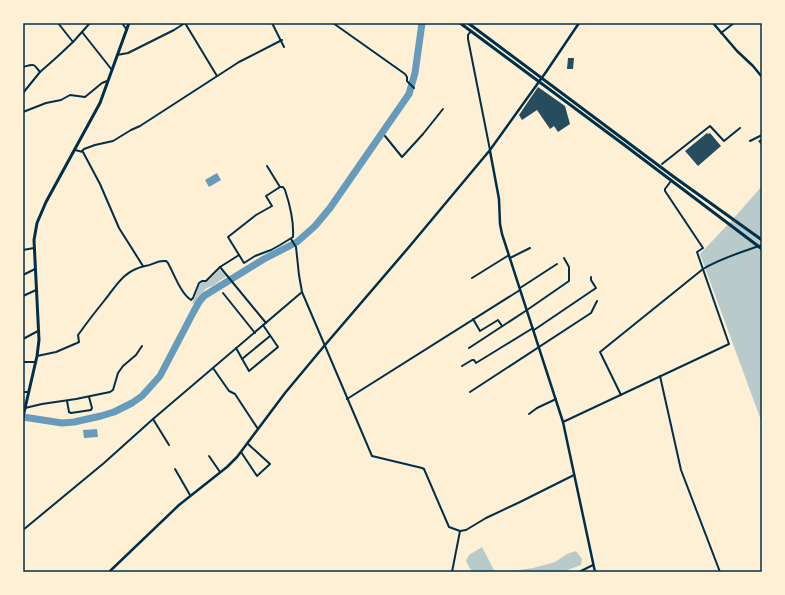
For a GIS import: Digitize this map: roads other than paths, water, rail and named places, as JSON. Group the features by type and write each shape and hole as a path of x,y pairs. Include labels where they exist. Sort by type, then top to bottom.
{"main road":[{"path":"23,417 36,362 39,340 34,248 35,231 41,213 100,103 130,23"},
{"path":"460,23 762,249"},
{"path":"468,23 762,240"}],"street":[{"path":"58,23 73,42"},
{"path":"23,93 40,72 73,42 90,23"},
{"path":"122,23 127,30"},
{"path":"117,55 128,53 185,23 217,76"},
{"path":"272,23 282,40 284,47"},
{"path":"334,23 405,74 407,81 414,88"},
{"path":"109,572 190,495 238,457 285,393 490,150 579,23"},
{"path":"712,23 762,77"},
{"path":"721,34 734,23"},
{"path":"471,31 468,35 468,39 499,199 501,229 563,422 595,572"},
{"path":"82,32 112,70"},
{"path":"75,150 82,151 95,145 113,141 140,126 238,62 282,40"},
{"path":"23,67 32,64 40,72"},
{"path":"23,112 46,103 61,100 70,95 85,97 102,83 108,81"},
{"path":"385,136 402,157 424,134 443,109"},
{"path":"662,164 710,126 724,141 740,128"},
{"path":"750,142 762,136"},
{"path":"82,151 96,174 119,228 143,266"},
{"path":"266,166 280,187 283,187 285,190 294,227 293,237 244,263 228,237 256,215 272,206 266,196 280,187"},
{"path":"563,422 728,344 697,252 703,248 665,189 672,181"},
{"path":"291,239 296,246 302,292 372,456 422,468 449,527 460,531 466,530 486,518 574,475"},
{"path":"621,395 600,352 703,269 727,257 762,245"},
{"path":"23,250 34,248"},
{"path":"472,278 510,256 530,248"},
{"path":"37,356 56,352 78,343 78,335 116,284 130,272 161,260 166,261 168,262 181,288 190,300 193,299 198,283 206,281 220,267 239,255"},
{"path":"469,348 569,281 569,267 564,258"},
{"path":"347,399 520,289 556,264"},
{"path":"220,267 265,324 270,336 278,347 249,371 236,348"},
{"path":"23,275 35,269"},
{"path":"462,366 472,360 476,363 502,346 534,329 596,288 591,278"},
{"path":"23,296 36,290"},
{"path":"23,530 302,292"},
{"path":"223,293 255,332"},
{"path":"470,392 591,313 597,301"},
{"path":"473,319 480,331 498,320 502,326"},
{"path":"23,339 39,331"},
{"path":"242,359 270,336"},
{"path":"24,409 110,392 113,390 118,373 123,366 136,355 142,346"},
{"path":"23,362 36,362"},
{"path":"213,368 229,391 235,394 258,429"},
{"path":"660,376 681,470 720,572"},
{"path":"23,392 29,392"},
{"path":"67,401 69,412 71,413 87,411 91,410 92,408 89,397"},
{"path":"529,414 537,408 556,399"},
{"path":"153,419 170,445"},
{"path":"241,452 258,476 270,464 248,444"},
{"path":"209,456 220,472"},
{"path":"175,469 190,495"},
{"path":"452,572 460,531"},
{"path":"579,572 594,564"}],"water":[{"path":"217,173 221,180 209,187 205,180"},
{"path":"97,429 98,437 84,438 83,430"}],"waterway":[{"path":"23,417 62,423 74,422 114,412 132,403 142,396 160,376 194,311 204,296 264,259 297,242 315,226 330,208 409,94 415,73 422,23"}]}
